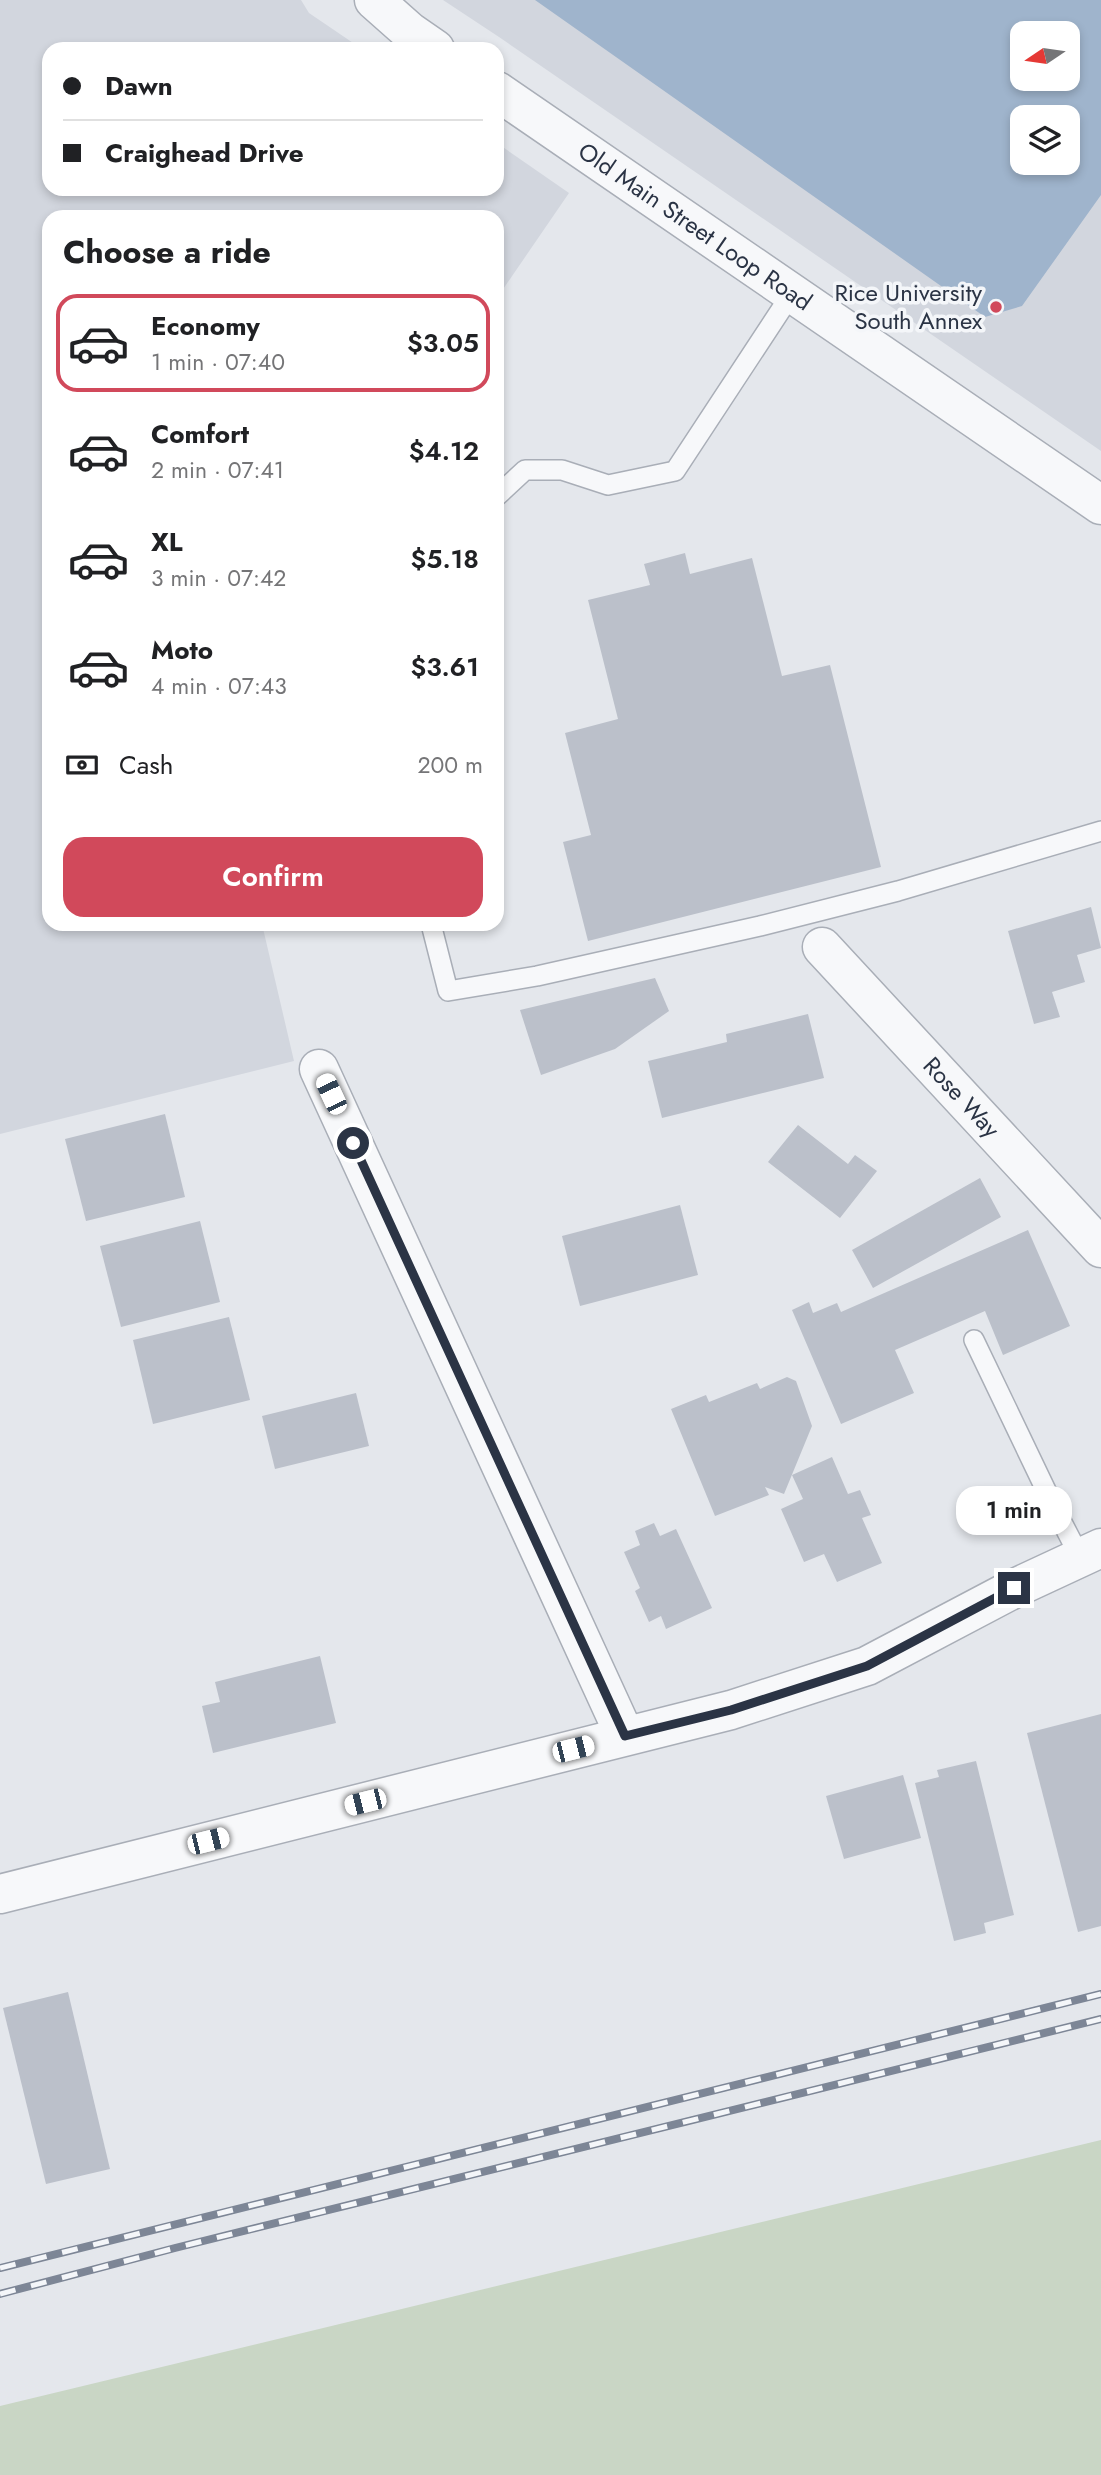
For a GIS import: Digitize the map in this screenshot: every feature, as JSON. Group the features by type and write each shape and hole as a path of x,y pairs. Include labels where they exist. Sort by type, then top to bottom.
{"street":[{"path":"374,0 425,42"},
{"name":"Old Main Street Loop Road","path":"504,97 1101,505"},
{"name":"Rose Way","path":"822,947 1101,1248"},
{"path":"319,1069 625,1736"},
{"path":"0,1894 731,1710 867,1666 1014,1588 1091,1553"}],"lane":[{"path":"504,490 525,470 562,470 608,485 675,471 792,293"},
{"path":"433,931 448,991 561,971 760,926 898,891 1101,831"},
{"path":"974,1340 1054,1507 1091,1553"}],"shaded area":[{"path":"0,0 301,0 309,13 352,42 42,42 42,196 504,196 504,148 569,193 504,288 504,210 42,210 42,931 264,931 294,1061 0,1134"},
{"name":"Rice University South Annex","path":"443,0 1101,0 1101,451 499,37"}],"green space":[{"path":"1101,2140 1101,2475 0,2475 0,2406"}],"water":[{"name":"Rice University South Annex","path":"535,0 1101,0 1101,195 1022,306 985,317"}],"building":[{"path":"685,553 690,574 752,558 782,676 830,665 881,867 588,941 563,842 591,835 565,733 618,719 588,600 650,585 644,564"},
{"path":"1091,907 1101,948 1077,955 1085,982 1052,992 1060,1017 1034,1024 1008,931"},
{"path":"655,978 669,1011 615,1049 541,1075 520,1010"},
{"path":"808,1014 824,1078 662,1118 648,1061 727,1042 726,1034"},
{"path":"165,1114 185,1197 86,1221 65,1139"},
{"path":"798,1125 848,1164 855,1155 877,1171 840,1218 768,1162"},
{"path":"980,1178 1001,1217 873,1288 852,1250"},
{"path":"680,1205 698,1275 580,1306 562,1236"},
{"path":"200,1221 220,1302 121,1327 100,1246"},
{"path":"1028,1230 1070,1326 1003,1355 985,1311 895,1350 914,1393 841,1424 792,1310 809,1302 813,1313 837,1303 841,1312"},
{"path":"229,1317 250,1400 153,1424 133,1340"},
{"path":"787,1377 796,1381 812,1426 784,1494 765,1487 769,1495 715,1516 671,1409 706,1395 709,1402 757,1383 760,1389"},
{"path":"356,1393 369,1446 275,1469 262,1416"},
{"path":"832,1457 848,1494 860,1490 871,1515 862,1518 882,1563 837,1582 824,1554 804,1562 781,1509 803,1499 792,1475"},
{"path":"654,1523 660,1536 676,1529 712,1608 666,1629 661,1616 649,1622 635,1591 640,1588 624,1552 640,1545 635,1531"},
{"path":"320,1656 336,1723 213,1753 202,1706 220,1702 215,1682"},
{"path":"1101,1714 1101,1926 1078,1932 1027,1733"},
{"path":"976,1761 1014,1915 984,1923 986,1933 954,1941 915,1783 939,1777 937,1770"},
{"path":"903,1775 921,1838 844,1859 826,1796"},
{"path":"68,1992 110,2169 46,2184 3,2008"}],"railway":[{"path":"0,2268 1101,1994"},
{"path":"0,2294 175,2248 1101,2019"}],"place":[{"name":"Rice University South Annex","path":"996,307"}],"route":[{"path":"353,1143 625,1736 731,1710 867,1666 1014,1588"}]}
